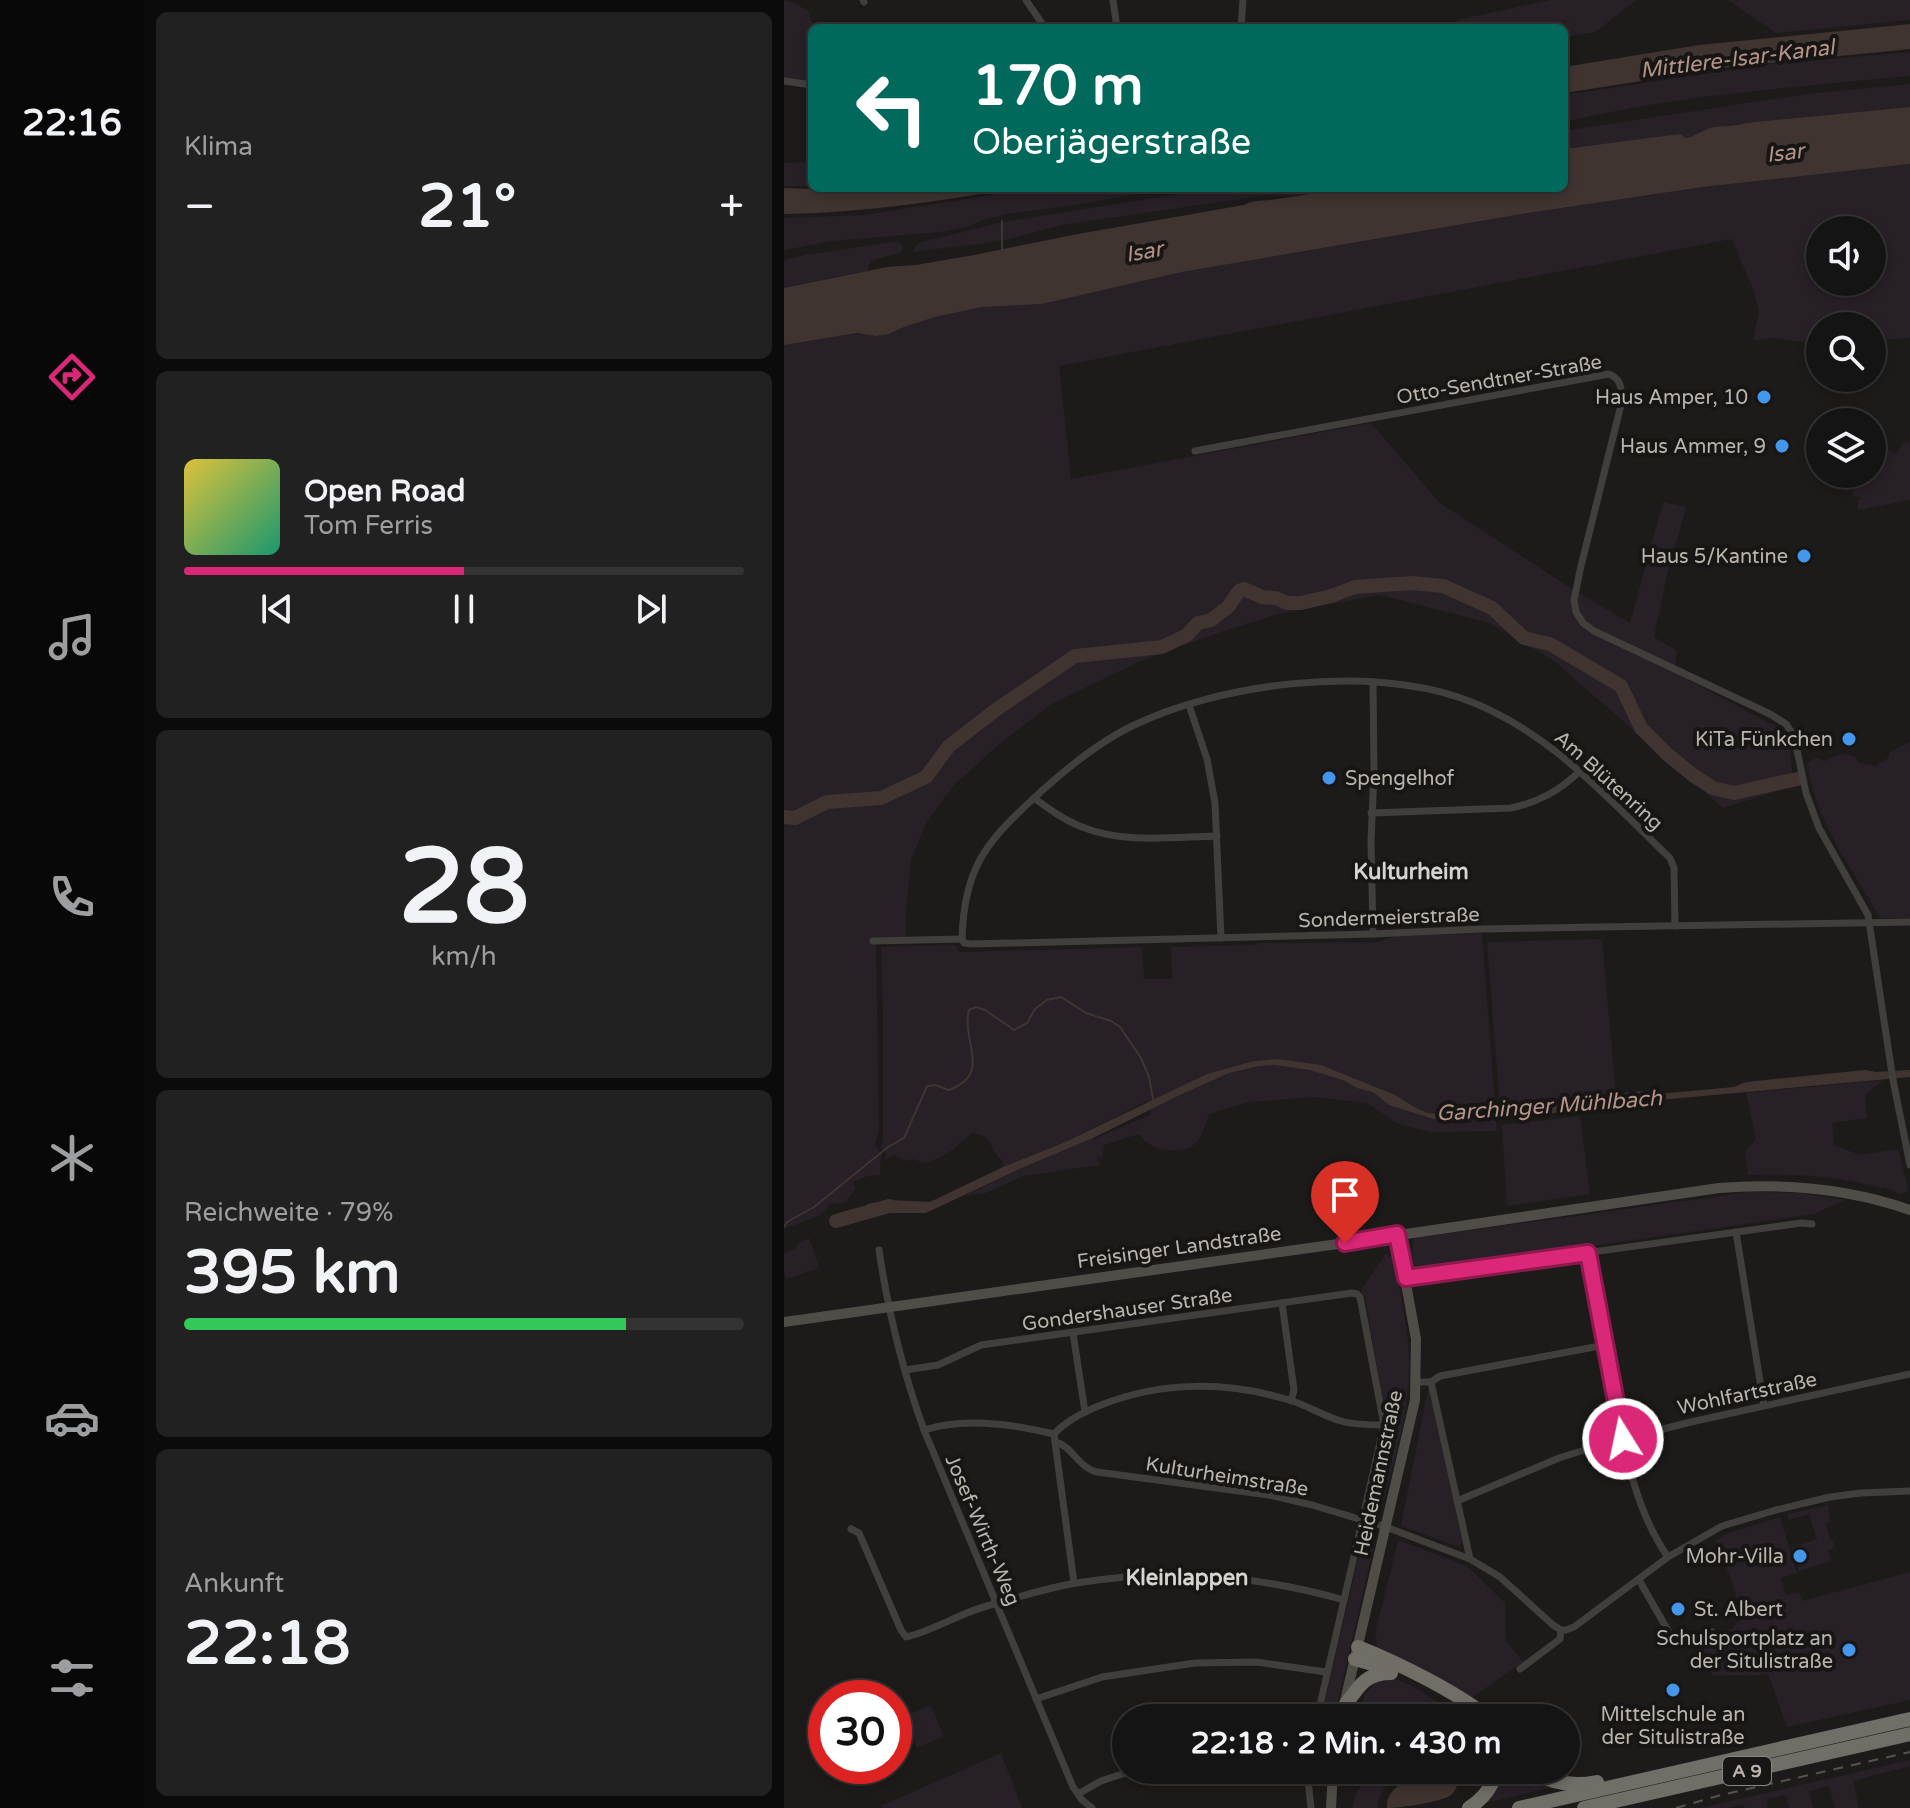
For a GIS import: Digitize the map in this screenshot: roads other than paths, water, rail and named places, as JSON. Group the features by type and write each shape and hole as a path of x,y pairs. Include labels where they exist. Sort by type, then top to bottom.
{"highway":[{"path":"1357,1653 1452,1697"},
{"path":"1357,1653 1376,1655 1463,1704"},
{"path":"1348,1704 1370,1676 1399,1673"},
{"name":"A 9","path":"1519,1808 1910,1719"},
{"name":"A 9","path":"1584,1808 1910,1734"},
{"path":"1580,1783 1623,1776 1644,1778"},
{"path":"1469,1808 1491,1784"}],"main road":[{"name":"Freisinger Landstraße","path":"784,1322 1719,1188 1752,1185 1812,1187 1849,1193 1910,1210"},
{"name":"Heidemannstraße","path":"1344,1704 1412,1418 1416,1331 1397,1234"},
{"path":"1331,1808 1333,1786"},
{"path":"1333,1786 1339,1808"}],"street":[{"path":"1026,0 1042,24"},
{"path":"1113,0 1116,24"},
{"path":"1241,24 1243,0"},
{"path":"784,81 808,84"},
{"name":"Otto-Sendtner-Straße","path":"1195,451 1609,374 1616,376 1620,383 1621,405 1578,577 1574,600 1576,612 1583,623 1594,631 1786,724 1796,742 1803,783 1819,828 1870,923"},
{"path":"1373,682 1373,934"},
{"name":"Am Blütenring","path":"962,939 967,892 978,863 995,836 1050,783 1109,739 1146,719 1231,693 1295,683 1373,682 1428,688 1492,710 1537,736 1580,771 1670,858 1674,868 1675,926"},
{"path":"1189,705 1200,735 1215,803 1221,938"},
{"path":"1371,813 1528,805 1553,794 1580,771"},
{"path":"1034,798 1082,827 1121,837 1217,836"},
{"name":"Sondermeierstraße","path":"873,941 962,939 964,943 971,944 1481,929 1910,922"},
{"path":"1870,923 1890,1066 1910,1165"},
{"path":"1406,1278 1801,1223 1812,1224"},
{"path":"1736,1232 1764,1406"},
{"name":"Josef-Wirth-Weg","path":"879,1250 888,1307 924,1430 1073,1787 1092,1808"},
{"path":"1588,1253 1623,1439 1641,1503 1668,1557"},
{"name":"Gondershauser Straße","path":"905,1370 938,1365 981,1345 1352,1293 1360,1297 1384,1425"},
{"path":"1282,1303 1294,1390 1291,1401"},
{"path":"1073,1333 1085,1412"},
{"path":"1416,1382 1431,1382 1440,1376 1605,1345"},
{"name":"Wohlfartstraße","path":"1457,1501 1559,1458 1623,1439 1910,1374"},
{"path":"1431,1382 1470,1559"},
{"path":"1074,1583 1054,1438 1063,1425 1085,1412 1119,1398 1168,1387 1194,1386 1243,1389 1291,1401 1344,1422 1384,1425 1320,1704"},
{"name":"Kulturheimstraße","path":"924,1430 972,1423 1017,1427 1054,1438 1085,1469 1269,1495 1386,1527 1470,1559 1500,1577 1561,1630"},
{"path":"1058,1468 1065,1459 1076,1458"},
{"path":"1520,1669 1560,1639 1561,1630 1574,1627 1668,1557 1722,1526 1847,1494 1910,1491"},
{"path":"851,1529 859,1533 906,1637 966,1612 1040,1591 1074,1583 1139,1576 1222,1576 1302,1588 1344,1600"},
{"path":"1639,1580 1674,1641 1682,1646 1688,1645 1712,1632"},
{"path":"1036,1699 1102,1677 1195,1663 1256,1662 1326,1672"},
{"path":"1078,1794 1112,1777"},
{"path":"1308,1784 1311,1808"}],"water":[{"name":"Mittlere-Isar-Kanal","path":"1910,24 1910,49 1731,67 1568,92 1568,66 1699,45"},
{"name":"Isar","path":"1910,107 1910,164 1703,187 1528,213 1182,272 1042,304 982,307 935,317 889,334 856,333 784,345 784,288 1314,192 1568,192 1568,148 1680,134 1685,138 1710,128"},
{"path":"784,188 808,189 808,192 991,192 871,209 784,214"},
{"path":"1278,1059 1321,1065 1395,1095 1428,1113 1443,1115 1619,1098 1621,1105 1502,1119 1434,1119 1389,1105 1373,1092 1310,1070 1259,1066 1229,1073 926,1213 872,1213 867,1204 889,1200 930,1202 1207,1074 1254,1061"},
{"path":"1865,1070 1910,1070 1910,1077 1637,1104 1636,1096"},
{"path":"1403,1784 1458,1784 1448,1797 1387,1808 1391,1793"}],"waterway":[{"path":"1002,221 1002,251"},
{"path":"784,817 795,818 827,802 881,798 926,777 949,746 1075,656 1162,647 1187,635 1198,623 1211,620 1244,589 1262,597 1301,603 1355,587 1412,583 1443,586 1492,608 1524,638 1550,644 1621,686 1641,728 1667,754 1713,788 1734,793 1797,779"},
{"name":"Garchinger Mühlbach","path":"784,1227 904,1138 927,1086 935,1085 949,1090 970,1075 973,1066 969,1010 976,1007 1014,1030 1027,1023 1035,1009 1047,1000 1061,997 1086,1013 1111,1021 1120,1027 1141,1058 1153,1099"},
{"name":"Garchinger Mühlbach","path":"1604,1102 1655,1097"},
{"name":"Garchinger Mühlbach","path":"836,1221 889,1206"}],"railway":[{"path":"1676,1808 1910,1752"}],"place":[{"name":"Haus Amper, 10","path":"1764,397"},
{"name":"Haus Ammer, 9","path":"1782,446"},
{"name":"Haus 5/Kantine","path":"1804,556"},
{"name":"KiTa Fünkchen","path":"1849,739"},
{"name":"Spengelhof","path":"1329,778"},
{"name":"Mohr-Villa","path":"1800,1556"},
{"name":"St. Albert","path":"1678,1609"},
{"name":"Schulsportplatz an der Situlistraße","path":"1849,1650"},
{"name":"Mittelschule an der Situlistraße","path":"1673,1690"}],"district":[{"name":"Kulturheim","path":"1411,871"},
{"name":"Kleinlappen","path":"1187,1577"}]}
